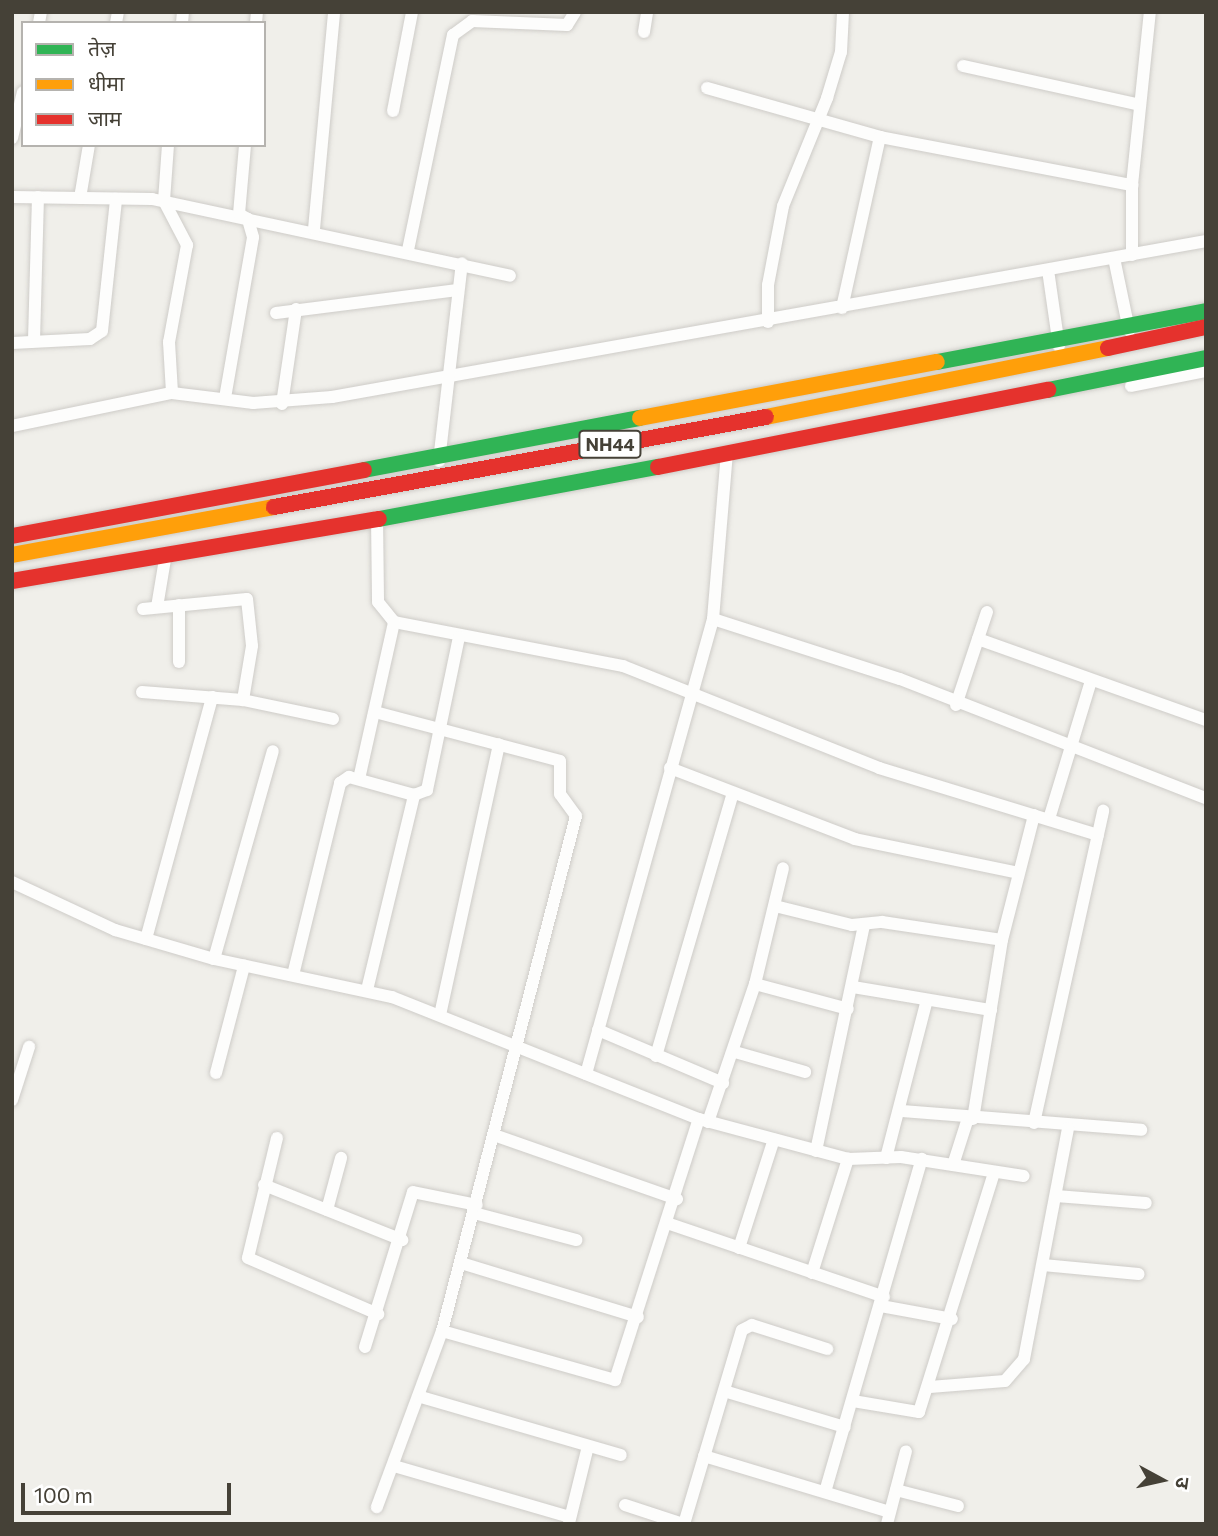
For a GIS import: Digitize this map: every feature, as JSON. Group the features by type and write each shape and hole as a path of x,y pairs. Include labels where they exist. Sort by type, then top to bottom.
{"main road":[{"path":"12,536 1059,341 1206,311"},
{"name":"NH44","path":"12,555 1061,358 1206,327"},
{"name":"NH44","path":"12,582 164,564 377,522 727,459 1206,358"}],"street":[{"path":"314,229 334,12"},
{"path":"393,111 412,12"},
{"path":"408,250 443,57 453,35 472,21 509,17 567,25 575,12"},
{"path":"644,32 648,12"},
{"path":"768,322 768,285 783,206 841,52 843,12"},
{"path":"1132,255 1132,185 1150,12"},
{"path":"963,66 1140,105"},
{"path":"706,88 880,137 1132,185"},
{"path":"12,138 21,101"},
{"path":"842,308 880,137"},
{"path":"80,198 89,147"},
{"path":"168,147 164,201 187,245 169,342 172,393"},
{"path":"239,214 245,147"},
{"path":"12,197 164,201 314,229 510,276"},
{"path":"34,340 38,197"},
{"path":"12,343 34,340 90,340 102,331 116,199"},
{"path":"225,398 253,237 248,219 239,214"},
{"path":"12,426 172,393 282,404 768,322 1206,241"},
{"path":"1114,258 1132,344"},
{"path":"438,476 445,377 462,263"},
{"path":"1048,270 1061,358"},
{"path":"276,313 458,290"},
{"path":"282,404 296,309"},
{"path":"586,1074 690,690 713,619 727,459 1206,371"},
{"path":"377,522 378,602 394,622 458,637 623,666 690,690 879,768 1098,835"},
{"path":"12,592 164,564 158,607"},
{"path":"143,609 241,598 251,604 243,700"},
{"path":"179,605 179,662"},
{"path":"956,705 987,612"},
{"path":"713,619 846,660 1069,749 1206,798"},
{"path":"359,779 394,622"},
{"path":"367,990 414,795 430,782 444,728 458,637"},
{"path":"978,639 1206,720"},
{"path":"1049,819 1091,681"},
{"path":"142,692 243,700 333,719"},
{"path":"145,939 212,697"},
{"path":"374,712 444,728 560,761 559,794 576,817 442,1331 421,1397 377,1507"},
{"path":"440,1015 499,744"},
{"path":"214,959 273,751"},
{"path":"670,768 855,839 1019,873"},
{"path":"293,975 340,783 359,779 414,795"},
{"path":"656,1056 733,793"},
{"path":"1034,1123 1104,811"},
{"path":"953,1165 971,1119 1002,940 1034,815"},
{"path":"442,1331 615,1380 704,1120 735,1052 783,869"},
{"path":"12,882 145,939 244,966 367,990 440,1015 704,1120 848,1159 922,1159 1024,1176"},
{"path":"775,906 864,925 1002,940"},
{"path":"816,1151 853,987 864,925"},
{"path":"216,1073 244,966"},
{"path":"755,984 848,1009"},
{"path":"853,987 991,1010"},
{"path":"886,1158 902,1111 927,1000"},
{"path":"598,1030 723,1083"},
{"path":"12,1100 29,1046"},
{"path":"735,1052 805,1072"},
{"path":"902,1111 1069,1128 1141,1130"},
{"path":"930,1387 1005,1381 1017,1372 1043,1265 1069,1128"},
{"path":"494,1135 677,1199"},
{"path":"277,1138 264,1185 251,1262 378,1314"},
{"path":"739,1248 774,1139"},
{"path":"327,1210 341,1158"},
{"path":"812,1273 848,1159"},
{"path":"825,1492 922,1159"},
{"path":"853,1401 909,1415 919,1412 952,1319 994,1173"},
{"path":"264,1185 402,1240"},
{"path":"365,1347 417,1189 576,1240"},
{"path":"1056,1196 1146,1203"},
{"path":"670,1224 812,1273 882,1302 952,1319"},
{"path":"461,1262 638,1317"},
{"path":"1043,1265 1139,1274"},
{"path":"625,1505 677,1523 704,1456 747,1325 827,1349"},
{"path":"724,1391 845,1427"},
{"path":"421,1397 621,1455"},
{"path":"394,1466 570,1520 588,1446"},
{"path":"704,1456 825,1492 888,1518 906,1451"},
{"path":"896,1490 958,1506"}],"traffic: fast":[{"path":"937,362 1206,311"},
{"path":"1048,390 1206,358"},
{"path":"364,470 640,418"},
{"path":"379,519 658,467"}],"traffic: slow":[{"path":"766,417 1108,348"},
{"path":"640,418 937,362"},
{"path":"12,555 274,507"}],"traffic: jam":[{"path":"1108,348 1206,327"},
{"path":"658,467 1048,390"},
{"path":"274,507 766,417"},
{"path":"12,536 364,470"},
{"path":"12,581 379,519"}]}
